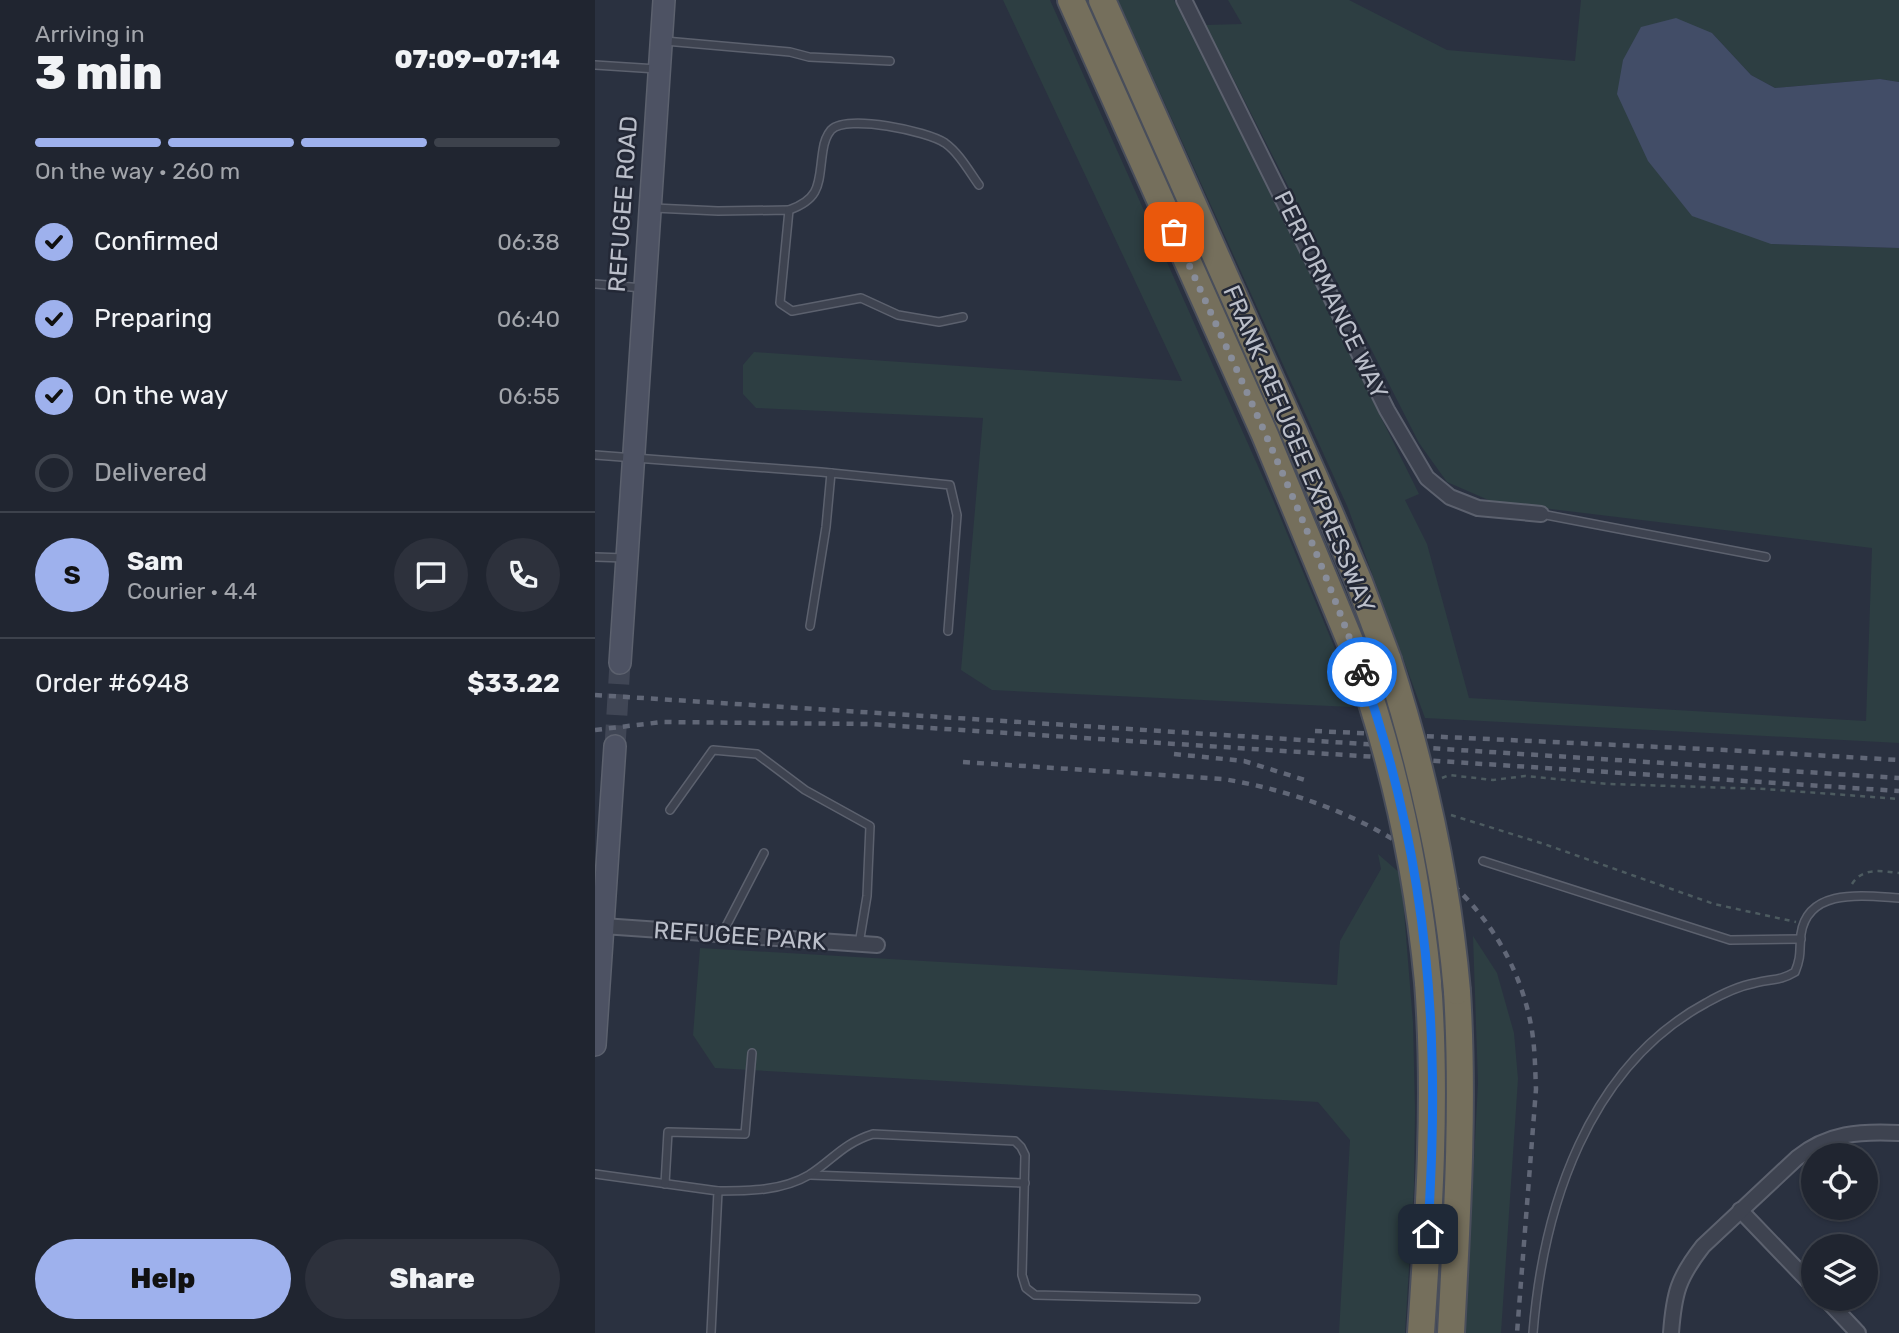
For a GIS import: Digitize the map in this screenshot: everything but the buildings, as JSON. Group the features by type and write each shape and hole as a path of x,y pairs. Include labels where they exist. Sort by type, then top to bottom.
{"highway":[{"name":"FRANK-REFUGEE EXPRESSWAY","path":"1071,0 1265,435 1356,653 1387,748 1405,826 1420,911 1428,982 1433,1113 1421,1333"},
{"name":"FRANK-REFUGEE EXPRESSWAY","path":"1102,0 1359,582 1411,732 1431,814 1448,906 1457,991 1461,1055 1460,1147 1451,1333"}],"main road":[{"name":"REFUGEE ROAD","path":"620,663 664,0"},
{"path":"595,1045 615,746"}],"street":[{"name":"PERFORMANCE WAY","path":"1185,0 1387,410 1427,478 1450,497 1479,508 1541,514"},
{"name":"REFUGEE PARK","path":"603,926 877,945"},
{"path":"1671,1333 1675,1294 1681,1276 1703,1246 1810,1147 1847,1133 1899,1133"},
{"path":"1740,1210 1801,1274"},
{"path":"1837,1311 1858,1333"}],"lane":[{"path":"661,41 790,52 809,57 890,61"},
{"path":"595,65 659,69"},
{"path":"650,208 789,210 804,205 816,189 825,141 830,131 848,123 891,127 937,138 949,146 979,185"},
{"path":"789,210 780,303 792,311 860,298 898,316 939,322 963,317"},
{"path":"595,284 644,288"},
{"path":"595,455 831,472 950,485 957,515 948,631"},
{"path":"810,626 826,527 831,472"},
{"path":"1541,514 1766,557"},
{"path":"595,556 627,559"},
{"path":"670,810 713,750 757,754 805,790 870,826 867,896 859,944"},
{"path":"721,934 764,853"},
{"path":"1483,861 1730,940 1801,939"},
{"path":"1533,1333 1536,1293 1554,1210 1579,1142 1607,1092 1656,1037 1706,1003 1755,983 1782,980 1795,972 1801,957 1801,939 1805,923 1809,913 1818,905 1832,898 1853,896 1899,898"},
{"path":"665,1184 668,1132 745,1134 752,1053"},
{"path":"595,1174 718,1191 749,1191 777,1187 809,1175 841,1148 856,1139 873,1134 1015,1141 1025,1155 1022,1275 1026,1288 1035,1295 1196,1299"},
{"path":"809,1175 1025,1183"},
{"path":"711,1333 718,1191"}],"path":[{"path":"1437,784 1441,778 1449,775 1493,780 1525,776 1609,784 1765,789 1899,799"},
{"path":"1447,814 1544,844 1714,904 1764,917 1805,923"},
{"path":"1853,896 1852,882 1864,873 1875,870 1899,873"}],"shaded area":[{"path":"1003,0 1050,0 1274,502 1338,656 1352,707 992,690 961,670 983,418 756,408 743,394 743,365 754,352 1182,381"},
{"path":"1118,0 1174,0 1419,494 1405,500 1427,544 1469,698 1866,721 1872,548 1493,502 1447,482 1419,443 1206,25 1242,24 1228,0 1349,0 1447,50 1575,61 1581,0 1899,0 1899,82 1880,79 1775,88 1751,75 1712,33 1771,244 1899,248 1899,743 1425,718 1348,508"},
{"path":"1378,854 1401,874 1413,1023 1414,1186 1405,1333 1339,1333 1350,1140 1318,1102 715,1068 693,1035 700,948 1337,985 1340,941 1381,869"},
{"path":"1473,936 1497,973 1514,1033 1518,1079 1501,1333 1465,1333 1478,1083"}],"water":[{"path":"1676,18 1712,33 1751,75 1775,88 1880,79 1899,82 1899,248 1771,244 1692,216 1648,161 1617,94 1623,60 1641,27"}],"tunnel":[{"path":"615,746 620,663"}],"railway":[{"path":"595,695 1899,778"},
{"path":"595,730 662,722 869,724 1899,791"},
{"path":"1315,731 1899,760"},
{"path":"1174,754 1244,761 1305,780"},
{"path":"963,762 1223,779 1274,790 1325,806 1373,828 1417,856 1457,889 1490,928 1515,973 1531,1025 1536,1089 1517,1333"}],"way so far":[{"path":"1174,232 1265,435 1333,595 1362,672"}],"route":[{"path":"1362,672 1387,748 1397,789 1416,878 1422,925 1430,1006 1433,1100 1428,1234"}]}
